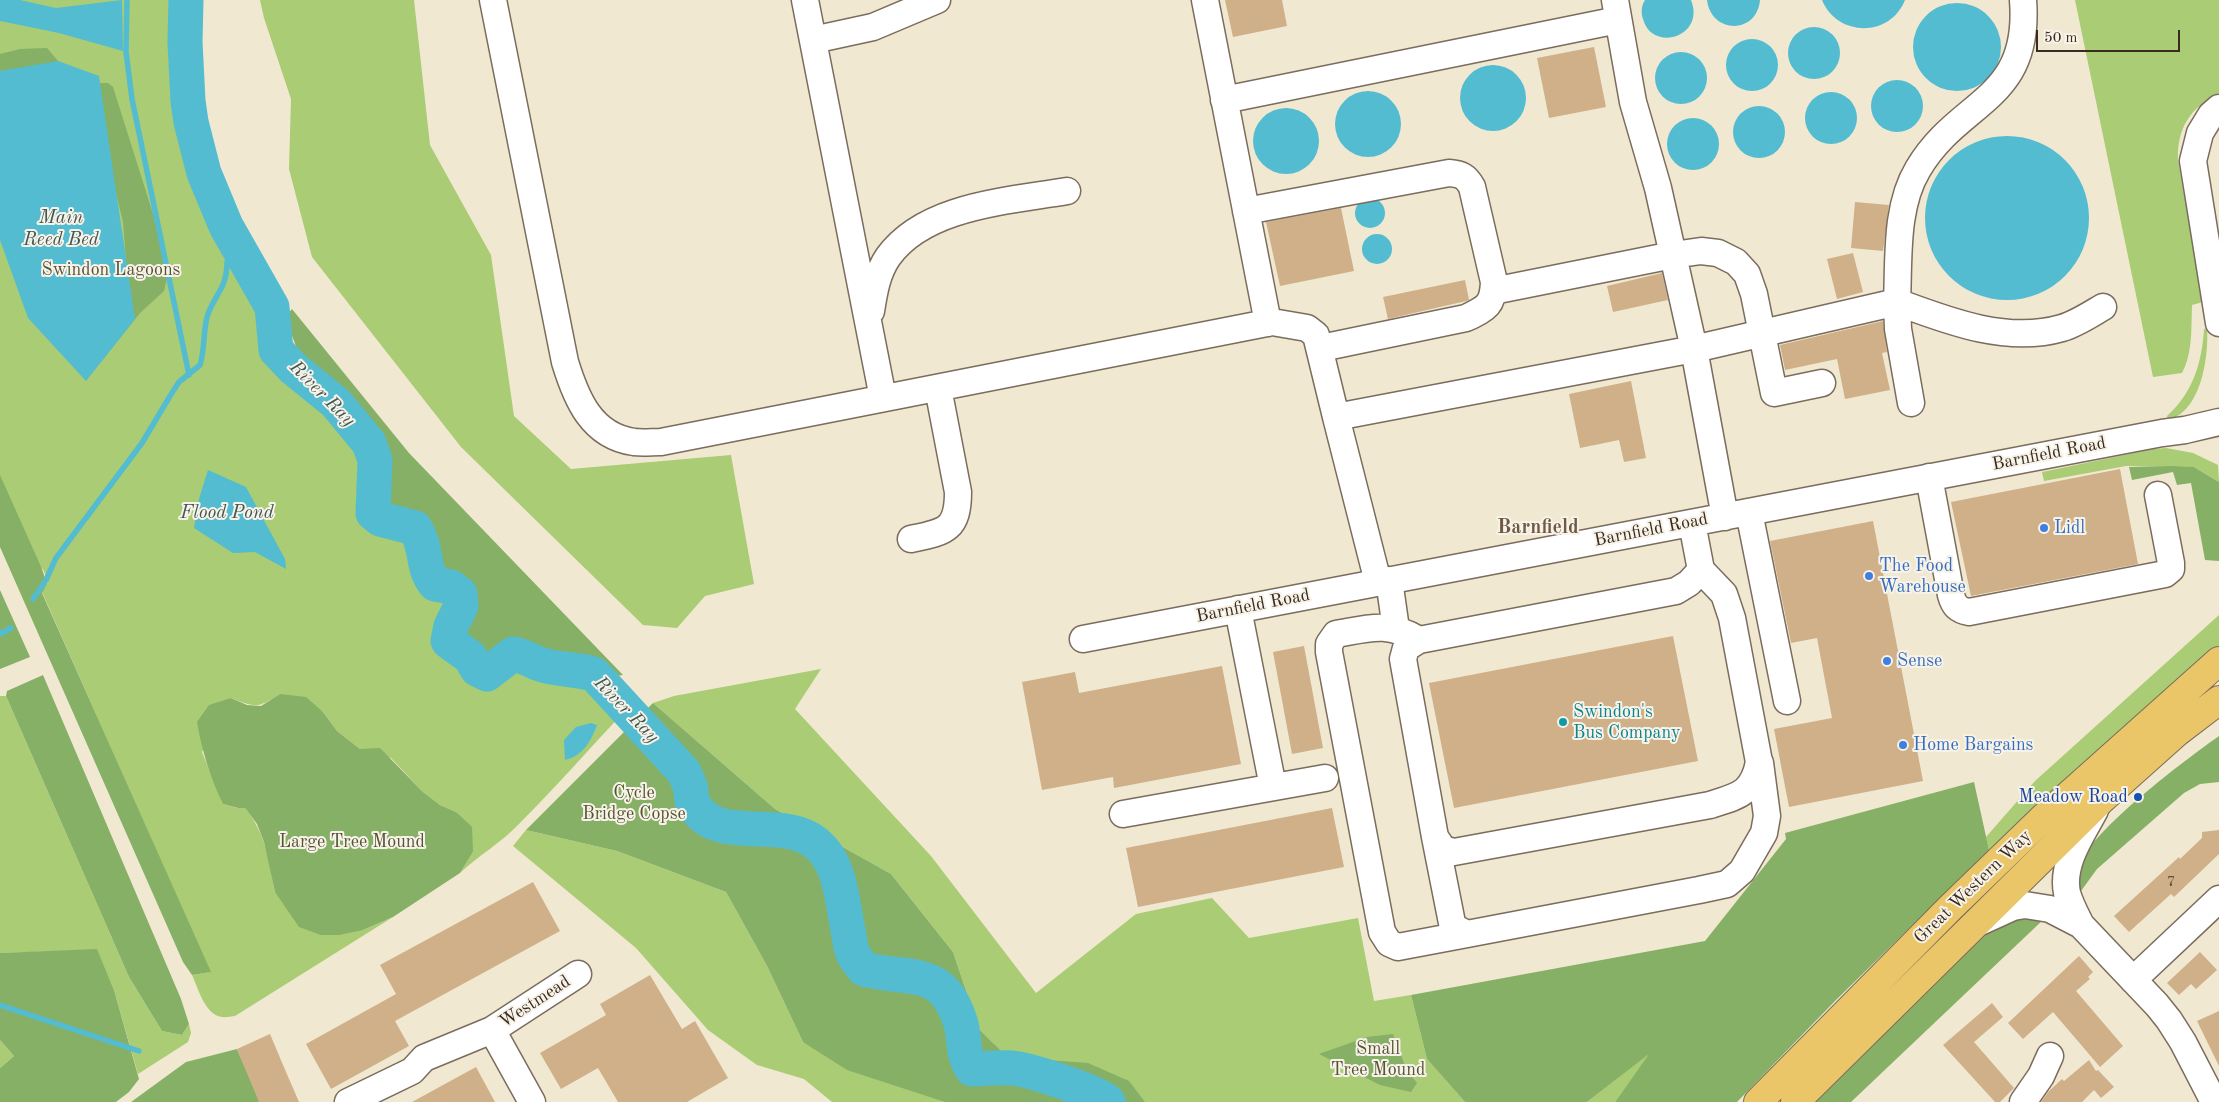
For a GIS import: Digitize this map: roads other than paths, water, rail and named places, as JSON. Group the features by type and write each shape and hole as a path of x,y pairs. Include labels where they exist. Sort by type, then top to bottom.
{"main road":[{"name":"Great Western Way","path":"1758,1102 1951,907 2042,819 2219,661"},
{"name":"Great Western Way","path":"1795,1102 2101,800 2176,733 2219,700"}],"street":[{"path":"493,0 565,362 574,393 596,425 614,436 633,442 661,442 1268,323 1290,324 1307,328 1316,336 1321,348 1336,417 1396,629"},
{"path":"805,0 883,398"},
{"path":"813,40 873,27 938,0"},
{"path":"1205,0 1268,323"},
{"path":"1911,403 1898,329 1897,302 1903,213 1908,191 1918,169 1930,151 1999,88 2012,68 2020,48 2023,26 2022,0"},
{"path":"1224,100 1616,10 1633,102 1658,188 1694,349 1786,701"},
{"path":"2219,108 2211,115 2200,134 2194,161 2219,323"},
{"path":"1246,212 1449,173 1460,174 1467,178 1472,187 1494,282 1493,297 1484,309 1466,318 1321,348"},
{"path":"868,324 876,282 889,256 912,234 938,218 968,208 1067,191"},
{"path":"1493,291 1673,255 1701,251 1718,253 1736,262 1747,274 1774,393 1822,383"},
{"path":"1336,417 1694,349 1897,302 1956,323 2012,333 2031,324 2064,328 2104,307"},
{"path":"910,539 940,533 953,523 958,510 958,492 938,388"},
{"name":"Barnfield Road","path":"1083,639 2219,422"},
{"path":"1929,477 1951,595 1954,604 1958,608 1969,612 2165,574 2171,569 2171,563 2158,495"},
{"path":"1420,640 1396,629 1377,627 1336,634 1329,644 1382,932 1389,943 1398,947 1727,884 1742,871 1764,833 1767,816 1760,762 1732,618 1724,594 1701,570 1692,523"},
{"path":"1467,934 1455,928 1452,923 1402,659 1406,648 1420,640 1676,591 1689,583 1701,570"},
{"path":"1238,609 1273,787"},
{"path":"1435,837 1443,849 1454,852 1710,805 1745,792 1756,777 1760,762"},
{"path":"1124,814 1325,778"},
{"path":"2101,800 2076,847 2066,873 2068,894 2081,925 2157,1005 2176,1031 2214,1102"},
{"path":"2132,980 2219,899"},
{"path":"1971,927 2013,907 2025,905 2050,910 2081,925"},
{"name":"Westmead","path":"348,1102 412,1071 424,1058 492,1030 578,974"},
{"name":"Westmead","path":"492,1030 532,1102"},
{"path":"2024,1102 2041,1076 2050,1056"}],"water":[{"path":"0,0 20,0 56,8 122,0 123,51 59,33 0,21"},
{"path":"1645,0 1691,0 1694,13 1691,23 1685,31 1676,36 1666,38 1656,36 1648,29 1643,19 1642,10"},
{"path":"1707,0 1760,0 1757,11 1751,20 1734,26 1725,24 1717,19 1710,11"},
{"path":"1822,0 1905,0 1898,12 1888,21 1864,28 1851,26 1839,21 1829,12"},
{"path":"1957,3 1974,6 1988,16 1998,30 2001,47 1998,64 1988,78 1974,88 1957,91 1940,88 1926,78 1916,64 1913,47 1916,30 1926,16 1940,6"},
{"path":"1809,27 1819,27 1833,34 1840,48 1840,58 1833,72 1819,79 1809,79 1799,75 1792,68 1788,58 1788,48 1792,38 1799,31"},
{"path":"1747,39 1757,39 1771,46 1778,60 1778,70 1771,84 1757,91 1747,91 1737,87 1730,80 1726,70 1726,60 1730,50 1737,43"},
{"path":"1676,52 1686,52 1700,59 1707,73 1707,83 1700,97 1686,104 1676,104 1666,100 1659,93 1655,83 1655,73 1659,63 1666,56"},
{"name":"Main Reed Bed","path":"58,61 99,76 135,319 86,381 28,318 0,240 0,71"},
{"path":"1486,65 1500,65 1512,70 1521,79 1526,91 1524,111 1517,122 1500,131 1486,131 1474,126 1465,117 1460,105 1460,91 1465,79 1474,70"},
{"path":"1892,80 1902,80 1916,87 1923,101 1923,111 1916,125 1902,132 1892,132 1882,128 1875,121 1871,111 1871,101 1875,91 1882,84"},
{"path":"1361,91 1375,91 1387,96 1396,105 1401,117 1399,137 1392,148 1375,157 1361,157 1349,152 1340,143 1335,131 1335,117 1340,105 1349,96"},
{"path":"1826,92 1836,92 1850,99 1857,113 1857,123 1850,137 1836,144 1826,144 1816,140 1809,133 1805,123 1805,113 1809,103 1816,96"},
{"path":"1754,106 1764,106 1778,113 1785,127 1785,137 1778,151 1764,158 1754,158 1744,154 1737,147 1733,137 1733,127 1737,117 1744,110"},
{"path":"1279,108 1293,108 1305,113 1314,122 1319,134 1317,154 1310,165 1293,174 1279,174 1267,169 1258,160 1253,148 1253,134 1258,122 1267,113"},
{"path":"1688,118 1698,118 1712,125 1719,139 1719,149 1712,163 1698,170 1688,170 1678,166 1671,159 1667,149 1667,139 1671,129 1678,122"},
{"path":"2015,136 2031,139 2046,145 2071,166 2080,179 2086,194 2089,218 2088,234 2080,257 2059,282 2046,291 2031,297 1999,300 1983,297 1961,287 1938,264 1926,234 1925,210 1928,194 1938,172 1961,149 1991,137"},
{"path":"1370,198 1380,203 1385,213 1380,223 1370,228 1360,223 1355,213 1360,203"},
{"path":"1377,234 1388,238 1392,249 1388,260 1377,264 1366,260 1362,249 1366,238"},
{"name":"Flood Pond","path":"208,470 246,487 285,559 286,569 255,552 233,553 194,528 199,499"},
{"path":"591,723 597,725 586,747 577,755 565,760 564,740 576,727"}],"waterway":[{"path":"127,0 126,52 132,99 189,375"},
{"name":"River Ray","path":"186,0 185,42 188,101 191,122 204,173 226,226 272,307 276,350 294,369 336,403 369,443 375,460 373,513 380,519 415,528 422,543 428,571 435,584 451,587 460,594 461,606 451,626 448,641 470,657 477,669 487,674 513,654 549,667 594,674 684,772 690,788 692,801 702,815 715,823 731,827 784,831 801,835 816,843 825,852 840,885 852,951 856,959 864,969 922,978 934,983 944,991 953,1003 960,1021 966,1057 972,1069 1020,1069 1077,1087 1108,1102"},
{"path":"33,599 46,580 56,558 142,443 179,382 200,365 207,317 223,286 227,262 240,249"},
{"path":"0,634 11,628"},
{"path":"0,1005 139,1051"}],"place":[{"name":"Lidl","path":"2044,528"},
{"name":"The Food Warehouse","path":"1869,576"},
{"name":"Sense","path":"1887,661"},
{"name":"Swindon's Bus Company","path":"1563,722"},
{"name":"Home Bargains","path":"1903,745"},
{"name":"Meadow Road","path":"2138,797"}],"district":[{"name":"Barnfield","path":"1538,528"}],"park label":[{"name":"Swindon Lagoons","path":"111,270"},
{"name":"Cycle Bridge Copse","path":"634,803"},
{"name":"Large Tree Mound","path":"352,842"},
{"name":"Small Tree Mound","path":"1378,1059"}]}
